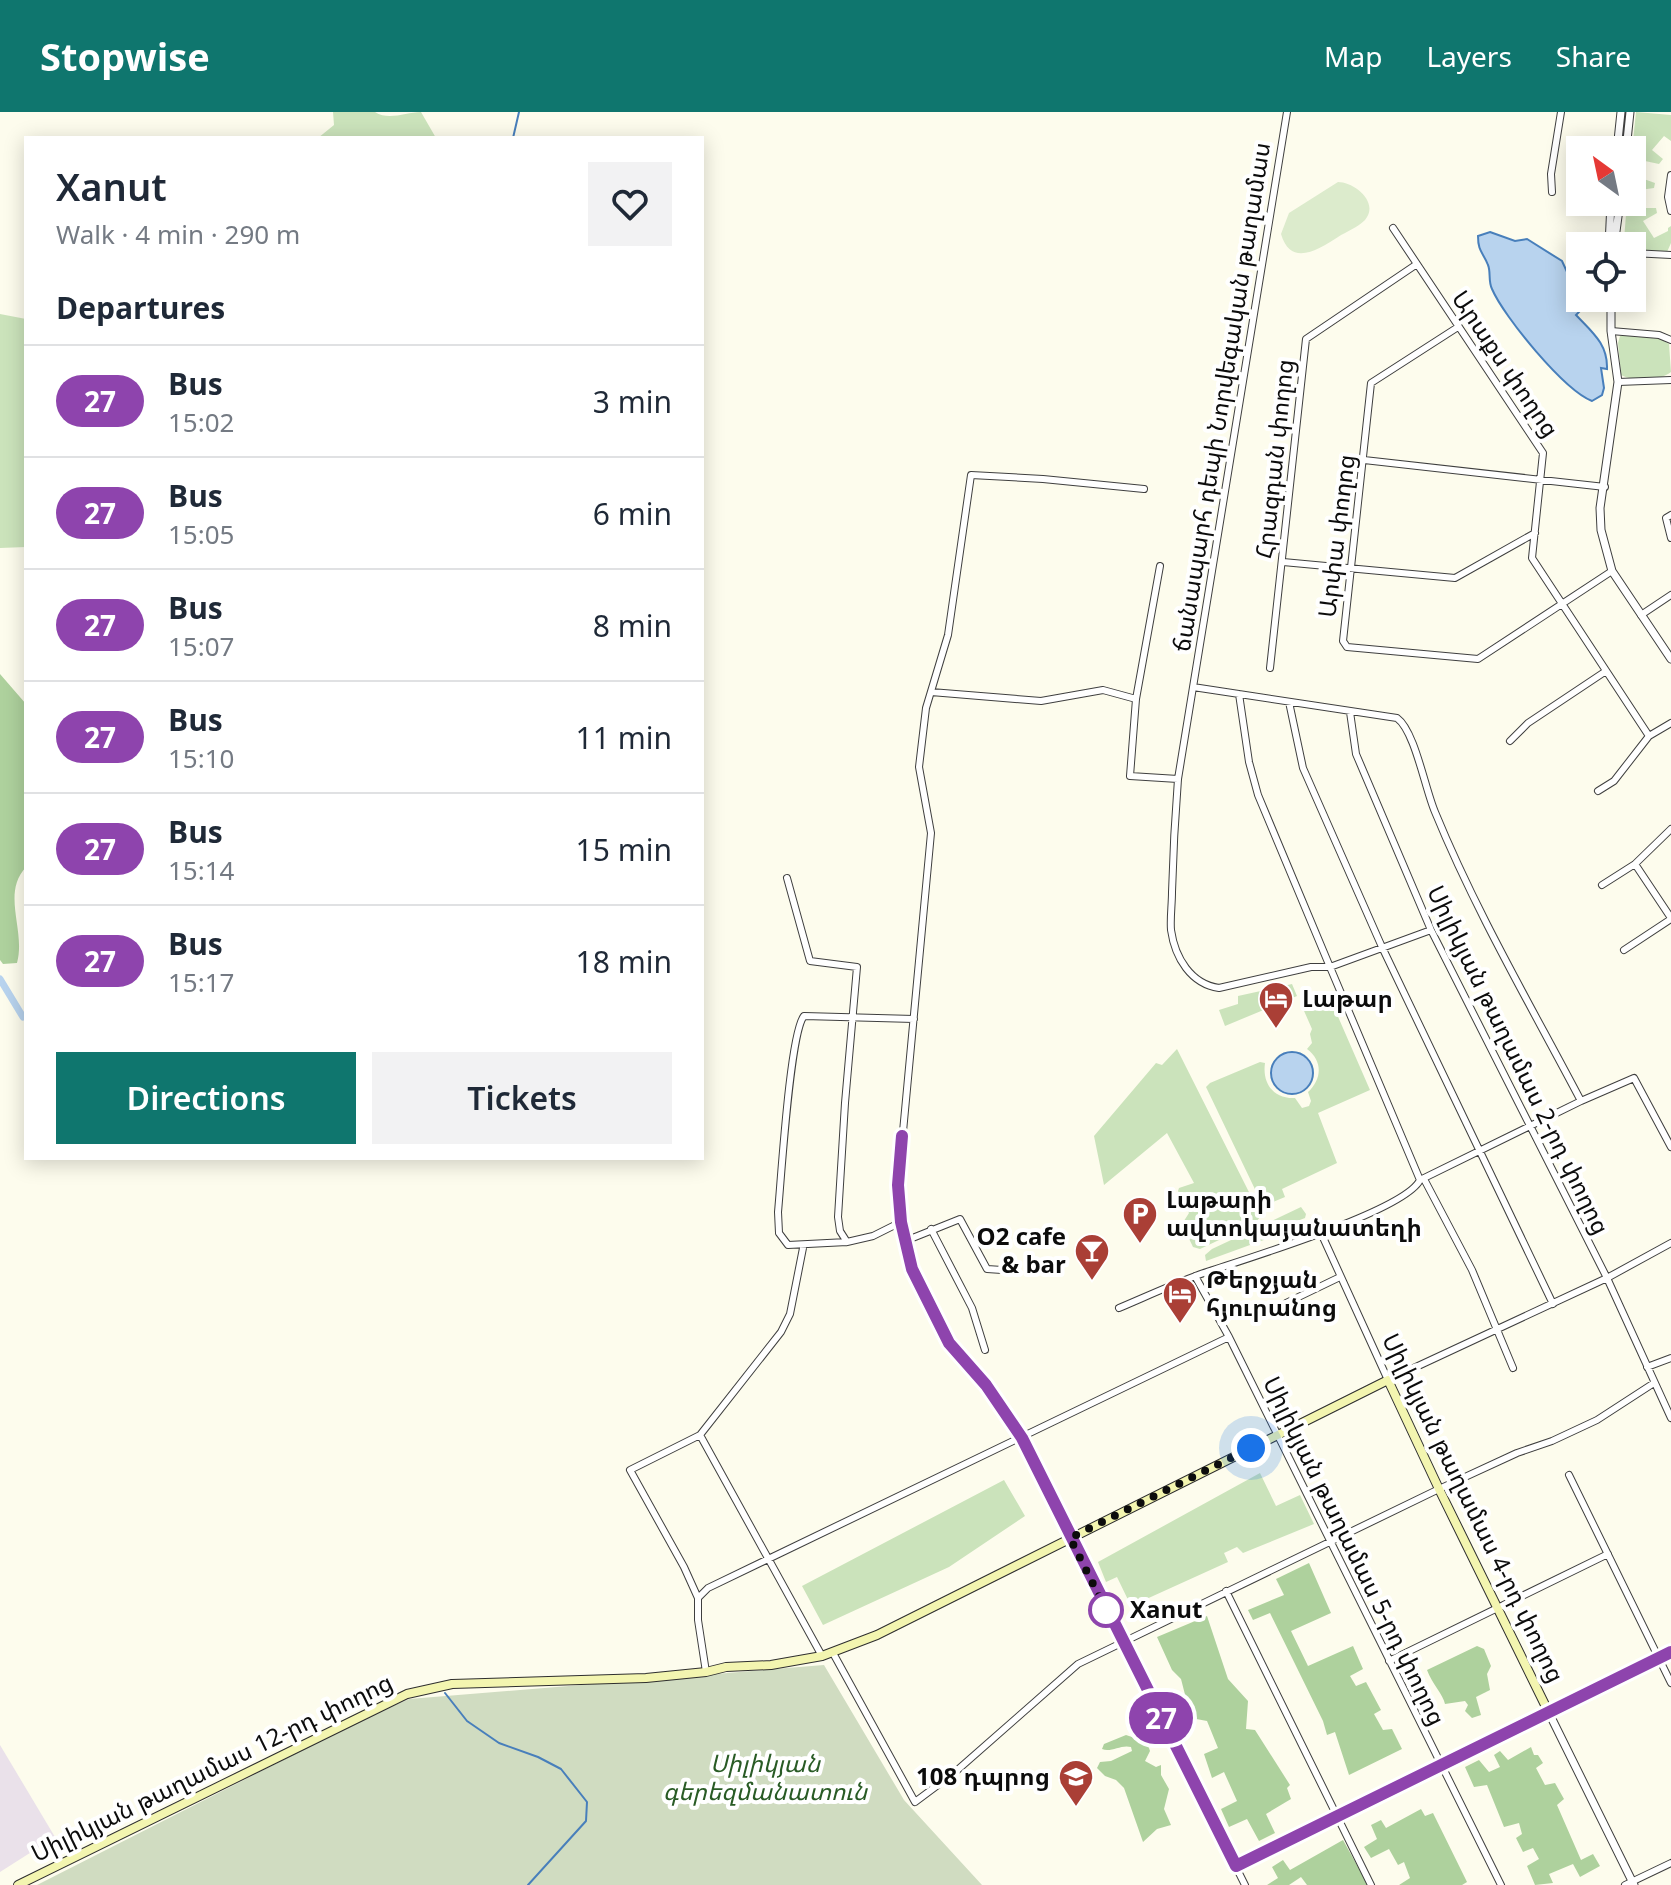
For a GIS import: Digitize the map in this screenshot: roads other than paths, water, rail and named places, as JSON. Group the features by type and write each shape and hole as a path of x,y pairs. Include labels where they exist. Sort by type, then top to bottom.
{"main road":[{"name":"Սիլիկյան թաղամաս 12-րդ փողոց","path":"18,1885 407,1694 452,1684 646,1678 726,1667 771,1665 833,1653 877,1635 1388,1380"},
{"name":"Սիլիկյան թաղամաս 4-րդ փողոց","path":"1388,1380 1549,1713"},
{"path":"1549,1713 1671,1652"}],"street":[{"name":"ճանապարհ դեպի Նորվեգական թաղամաս","path":"1193,687 1287,112"},
{"path":"1552,192 1551,174 1561,112"},
{"path":"1618,136 1621,112"},
{"path":"1627,136 1630,112"},
{"path":"1671,175 1668,197 1671,211"},
{"name":"Արաքս փողոց","path":"1393,228 1543,453 1532,558 1649,736"},
{"path":"1646,253 1670,253"},
{"name":"Հրազդան փողոց","path":"1270,668 1306,339 1417,264"},
{"path":"1611,312 1618,382 1600,508 1601,530 1612,571 1671,659"},
{"name":"Արփա փողոց","path":"1458,327 1371,383 1343,641 1347,647 1478,659 1612,571"},
{"path":"1611,331 1659,335 1671,340"},
{"path":"1618,382 1670,379"},
{"path":"1364,460 1605,487"},
{"path":"1144,489 971,475 948,635 926,708 919,767 931,833 898,1185 901,1222 912,1269 949,1343 986,1385 1022,1438 1245,1885"},
{"path":"1671,515 1666,518 1671,538"},
{"path":"1283,562 1455,578 1535,533"},
{"path":"1160,566 1136,699 1130,776 1178,779"},
{"path":"1641,615 1671,595"},
{"path":"1510,741 1528,723 1606,671"},
{"path":"1431,930 1330,967 1311,967 1219,988 1192,977 1179,957 1171,930 1178,779 1193,687 1397,718 1405,724 1448,845 1581,1101"},
{"path":"931,692 1041,701 1103,690 1136,699"},
{"path":"1239,694 1249,762 1258,795 1422,1180 1472,1270 1513,1368"},
{"path":"1289,702 1303,768 1382,947 1553,1304"},
{"name":"Սիլիկյան թաղամաս 2-րդ փողոց","path":"1350,712 1356,754 1431,930 1607,1278 1671,1418"},
{"path":"1598,791 1614,781 1649,736 1671,723"},
{"path":"1602,885 1635,864 1671,829"},
{"path":"1624,950 1671,918 1635,864"},
{"path":"787,878 810,961 857,967 838,1217 840,1231 847,1242"},
{"path":"901,1222 873,1236 847,1242 788,1245 779,1233 778,1212 793,1054 800,1020 804,1016 914,1019"},
{"path":"1119,1308 1195,1276 1321,1233 1402,1198 1422,1180 1634,1078 1671,1147"},
{"path":"905,1241 960,1219 987,1269 1002,1270"},
{"path":"931,1229 972,1308 985,1350"},
{"name":"Սիլիկյան թաղամաս 4-րդ փողոց","path":"1321,1233 1388,1380"},
{"name":"Սիլիկյան թաղամաս 12-րդ փողոց","path":"1388,1380 1607,1278 1671,1243"},
{"path":"706,1672 698,1598 630,1470 700,1435 781,1332 790,1314 803,1248"},
{"name":"Սիլիկյան թաղամաս 5-րդ փողոց","path":"1195,1276 1229,1337 1501,1885"},
{"path":"1286,1303 1340,1277"},
{"path":"698,1598 708,1588 767,1559 1229,1337"},
{"path":"1647,1367 1671,1358"},
{"path":"833,1653 915,1802 954,1773 1078,1664 1439,1489 1597,1420 1654,1383"},
{"path":"700,1435 822,1656"},
{"path":"1569,1475 1671,1683"},
{"path":"1389,1661 1608,1554"},
{"path":"1226,1591 1371,1885"},
{"path":"1236,1866 1549,1713"},
{"name":"Սիլիկյան թաղամաս 4-րդ փողոց","path":"1549,1713 1631,1884"},
{"path":"1631,1884 1671,1863"}],"water":[{"path":"1490,232 1515,241 1527,239 1562,261 1566,270 1566,312 1579,312 1576,315 1598,339 1605,352 1607,369 1601,368 1602,395 1592,401 1566,383 1509,317 1492,289 1489,268 1478,236"},
{"path":"1292,1052 1307,1058 1313,1073 1307,1088 1292,1094 1277,1088 1271,1073 1277,1058"}],"waterway":[{"path":"513,136 519,112"},
{"path":"0,979 23,1017"},
{"path":"445,1693 467,1721 499,1743 561,1769 587,1802 586,1821 528,1885"}],"place":[{"name":"Լաթար","path":"1276,1030"},
{"name":"Լաթարի ավտոկայանատեղի","path":"1140,1245"},
{"name":"O2 cafe & bar","path":"1092,1282"},
{"name":"Թերջյան հյուրանոց","path":"1180,1325"},
{"name":"Xanut","path":"1106,1610"},
{"name":"108 դպրոց","path":"1076,1808"}],"park label":[{"name":"Սիլիկյան գերեզմանատուն","path":"765,1778"}]}
